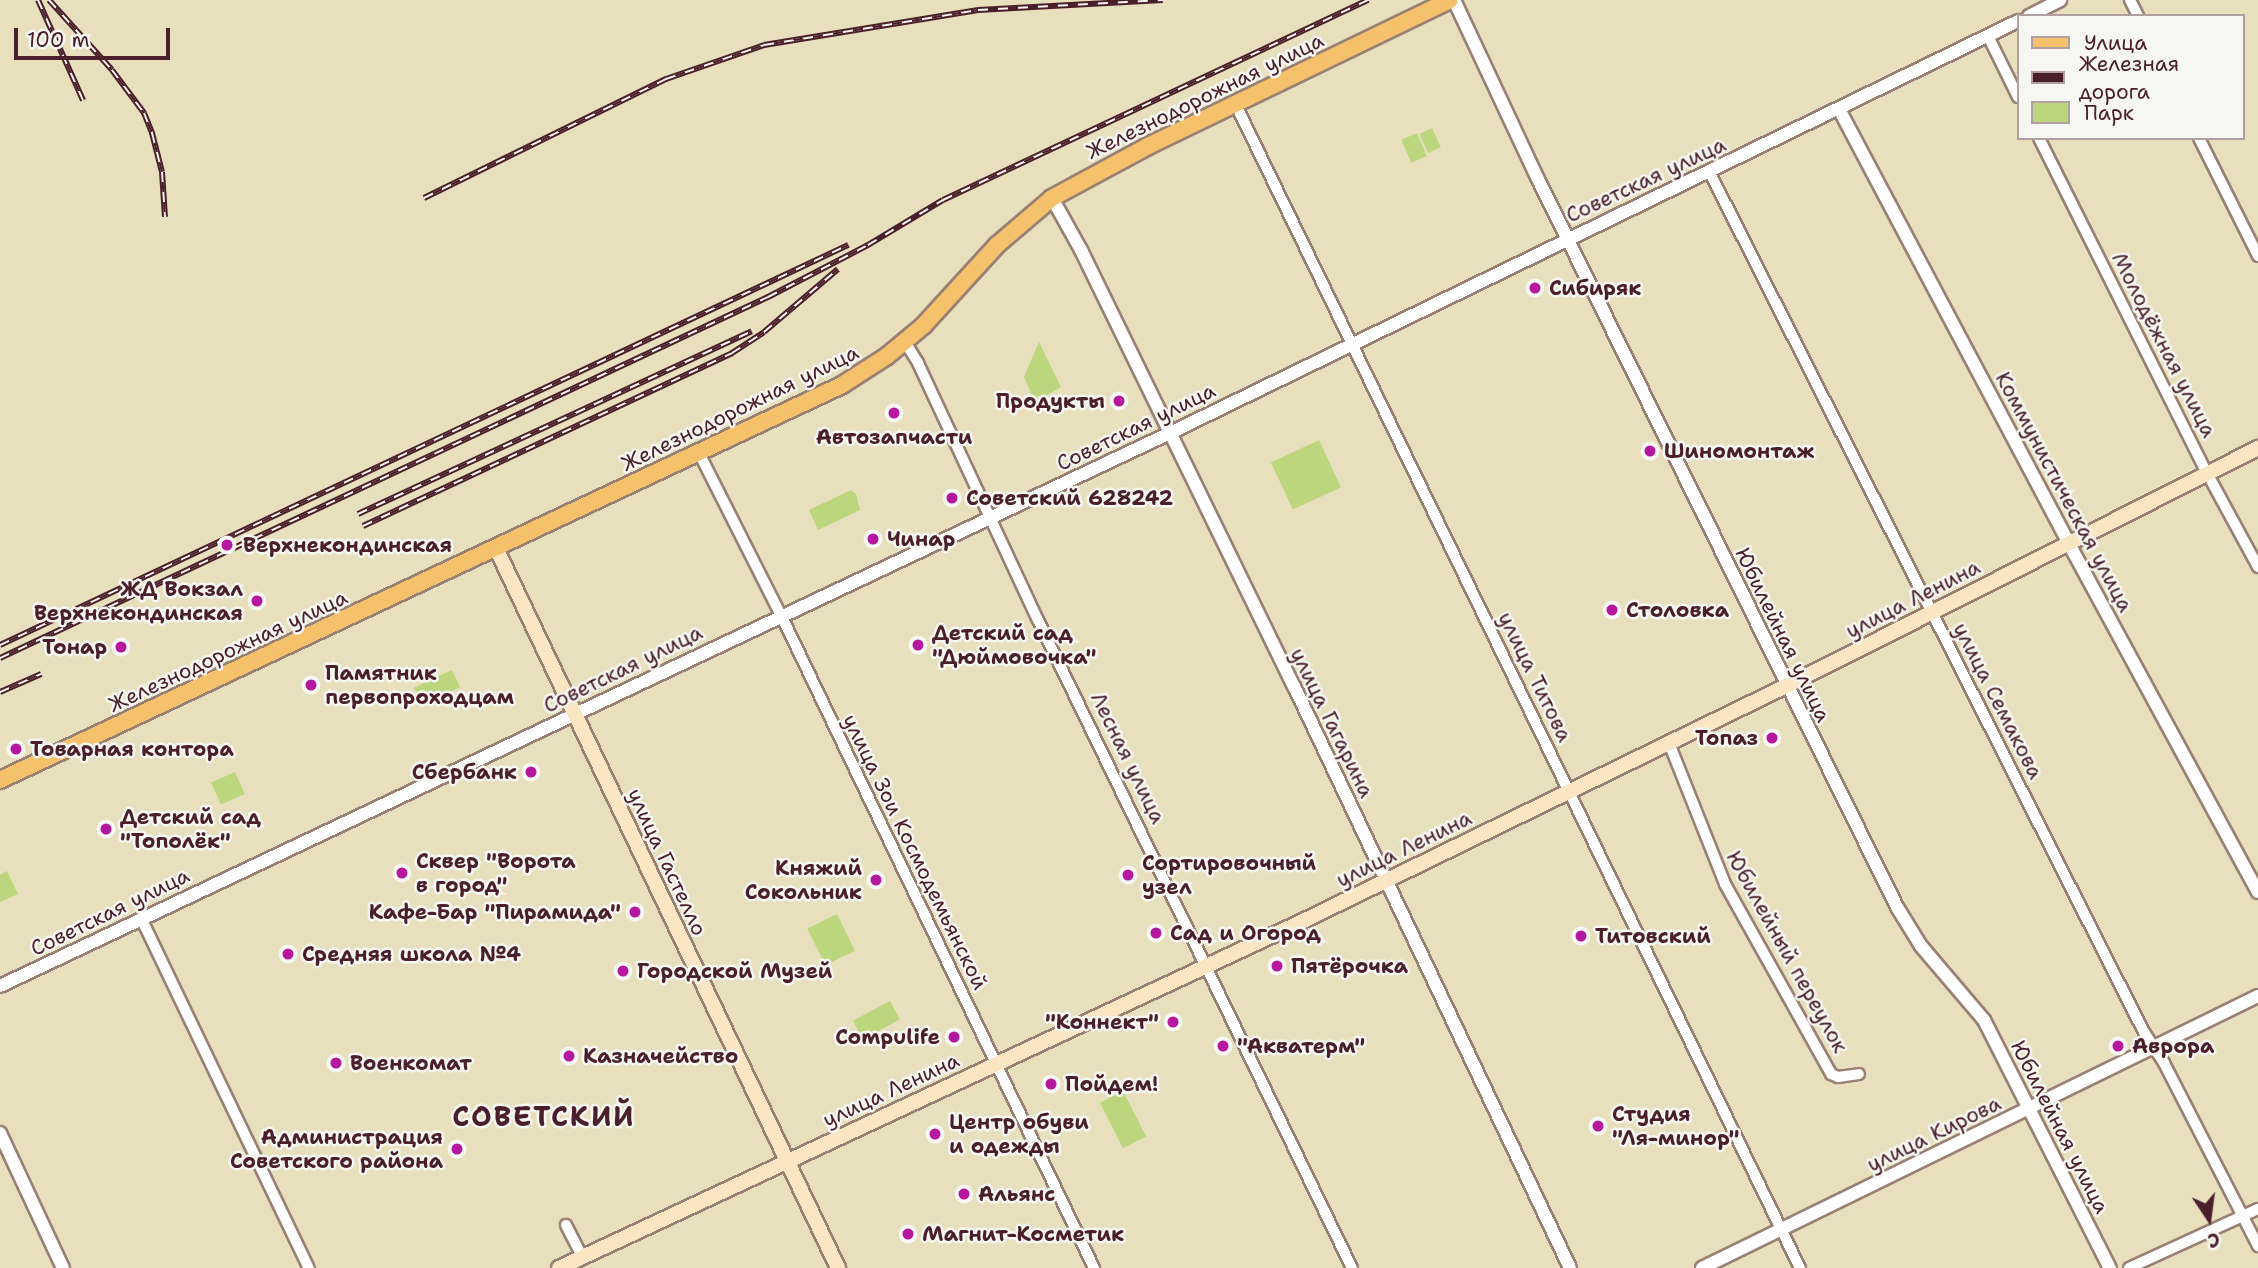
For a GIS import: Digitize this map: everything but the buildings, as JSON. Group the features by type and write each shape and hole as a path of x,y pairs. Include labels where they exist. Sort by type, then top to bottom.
{"main road":[{"name":"Железнодорожная улица","path":"0,780 842,385 905,342 939,311 997,245 1052,198 1235,103 1452,0"},
{"name":"улица Ленина","path":"559,1268 1386,881 1786,686 2258,447"},
{"name":"улица Гастелло","path":"496,548 838,1268"}],"street":[{"name":"Юбилейная улица","path":"1452,0 1786,686 1902,917 1934,962 1979,1013 2110,1268"},
{"path":"2033,14 2060,0"},
{"name":"Советская улица","path":"0,986 1170,433 2016,22"},
{"path":"1988,36 2016,93"},
{"name":"улица Титова","path":"1235,103 1800,1268"},
{"name":"Коммунистическая улица","path":"1839,109 2069,544 2258,892"},
{"name":"Молодёжная улица","path":"2040,140 2207,473 2258,567"},
{"path":"2200,140 2258,256"},
{"name":"улица Семакова","path":"1709,171 1932,613 2258,1245"},
{"name":"улица Гагарина","path":"1052,198 1170,433 1570,1268"},
{"name":"Лесная улица","path":"905,342 918,363 989,518 1352,1268"},
{"name":"улица Зои Космодемьянской","path":"699,453 781,615 1094,1268"},
{"name":"Юбилейный переулок","path":"1669,743 1725,884 1831,1074 1838,1077 1859,1074"},
{"path":"141,918 309,1268"},
{"name":"улица Кирова","path":"1702,1268 2258,996"},
{"path":"0,1133 63,1268"},
{"path":"2129,1268 2258,1209"},
{"path":"566,1225 582,1257"}],"green space":[{"path":"1432,128 1441,147 1428,153 1419,134"},
{"path":"1417,133 1427,156 1411,163 1401,140"},
{"path":"1039,342 1061,387 1035,402 1024,377"},
{"path":"1319,440 1341,487 1293,510 1271,462"},
{"path":"851,490 856,494 860,510 818,530 809,510"},
{"path":"452,670 460,687 422,705 414,688"},
{"path":"235,772 245,794 221,805 211,783"},
{"path":"7,871 18,894 0,902 0,875"},
{"path":"837,914 855,951 825,965 807,928"},
{"path":"890,1001 900,1020 863,1039 853,1021"},
{"path":"1123,1091 1146,1136 1123,1148 1100,1103"}],"railway":[{"path":"38,0 83,100"},
{"path":"49,0 112,70 144,113 162,172 165,217"},
{"path":"424,198 666,79 764,45 978,10 1163,0"},
{"path":"0,658 768,297 868,245 943,200 1368,0"},
{"path":"0,645 848,245"},
{"path":"363,526 732,353 764,332 838,269"},
{"path":"358,514 752,331"},
{"path":"0,692 41,674"}],"place":[{"name":"Сибиряк","path":"1535,288"},
{"name":"Продукты","path":"1119,401"},
{"name":"Автозапчасти","path":"894,413"},
{"name":"Шиномонтаж","path":"1650,451"},
{"name":"Советский 628242","path":"952,498"},
{"name":"Чинар","path":"873,539"},
{"name":"Верхнекондинская","path":"227,545"},
{"name":"ЖД Вокзал Верхнекондинская","path":"257,601"},
{"name":"Столовка","path":"1612,610"},
{"name":"Детский сад \"Дюймовочка\"","path":"918,645"},
{"name":"Тонар","path":"121,647"},
{"name":"Памятник первопроходцам","path":"311,685"},
{"name":"Топаз","path":"1772,738"},
{"name":"Товарная контора","path":"16,749"},
{"name":"Сбербанк","path":"531,772"},
{"name":"Детский сад \"Тополёк\"","path":"106,829"},
{"name":"Сквер \"Ворота в город\"","path":"402,873"},
{"name":"Сортировочный узел","path":"1128,875"},
{"name":"Княжий Сокольник","path":"876,880"},
{"name":"Кафе-Бар \"Пирамида\"","path":"635,912"},
{"name":"Сад и Огород","path":"1156,933"},
{"name":"Титовский","path":"1581,936"},
{"name":"Средняя школа №4","path":"288,954"},
{"name":"Пятёрочка","path":"1277,966"},
{"name":"Городской Музей","path":"623,971"},
{"name":"\"Коннект\"","path":"1173,1022"},
{"name":"Compulife","path":"954,1037"},
{"name":"\"Акватерм\"","path":"1223,1046"},
{"name":"Аврора","path":"2118,1046"},
{"name":"Казначейство","path":"569,1056"},
{"name":"Военкомат","path":"336,1063"},
{"name":"Пойдем!","path":"1051,1084"},
{"name":"Студия \"Ля-минор\"","path":"1598,1126"},
{"name":"Центр обуви и одежды","path":"935,1134"},
{"name":"Администрация Советского района","path":"457,1149"},
{"name":"Альянс","path":"964,1194"},
{"name":"Магнит-Косметик","path":"908,1234"}],"district":[{"name":"СОВЕТСКИЙ","path":"544,1116"}]}
